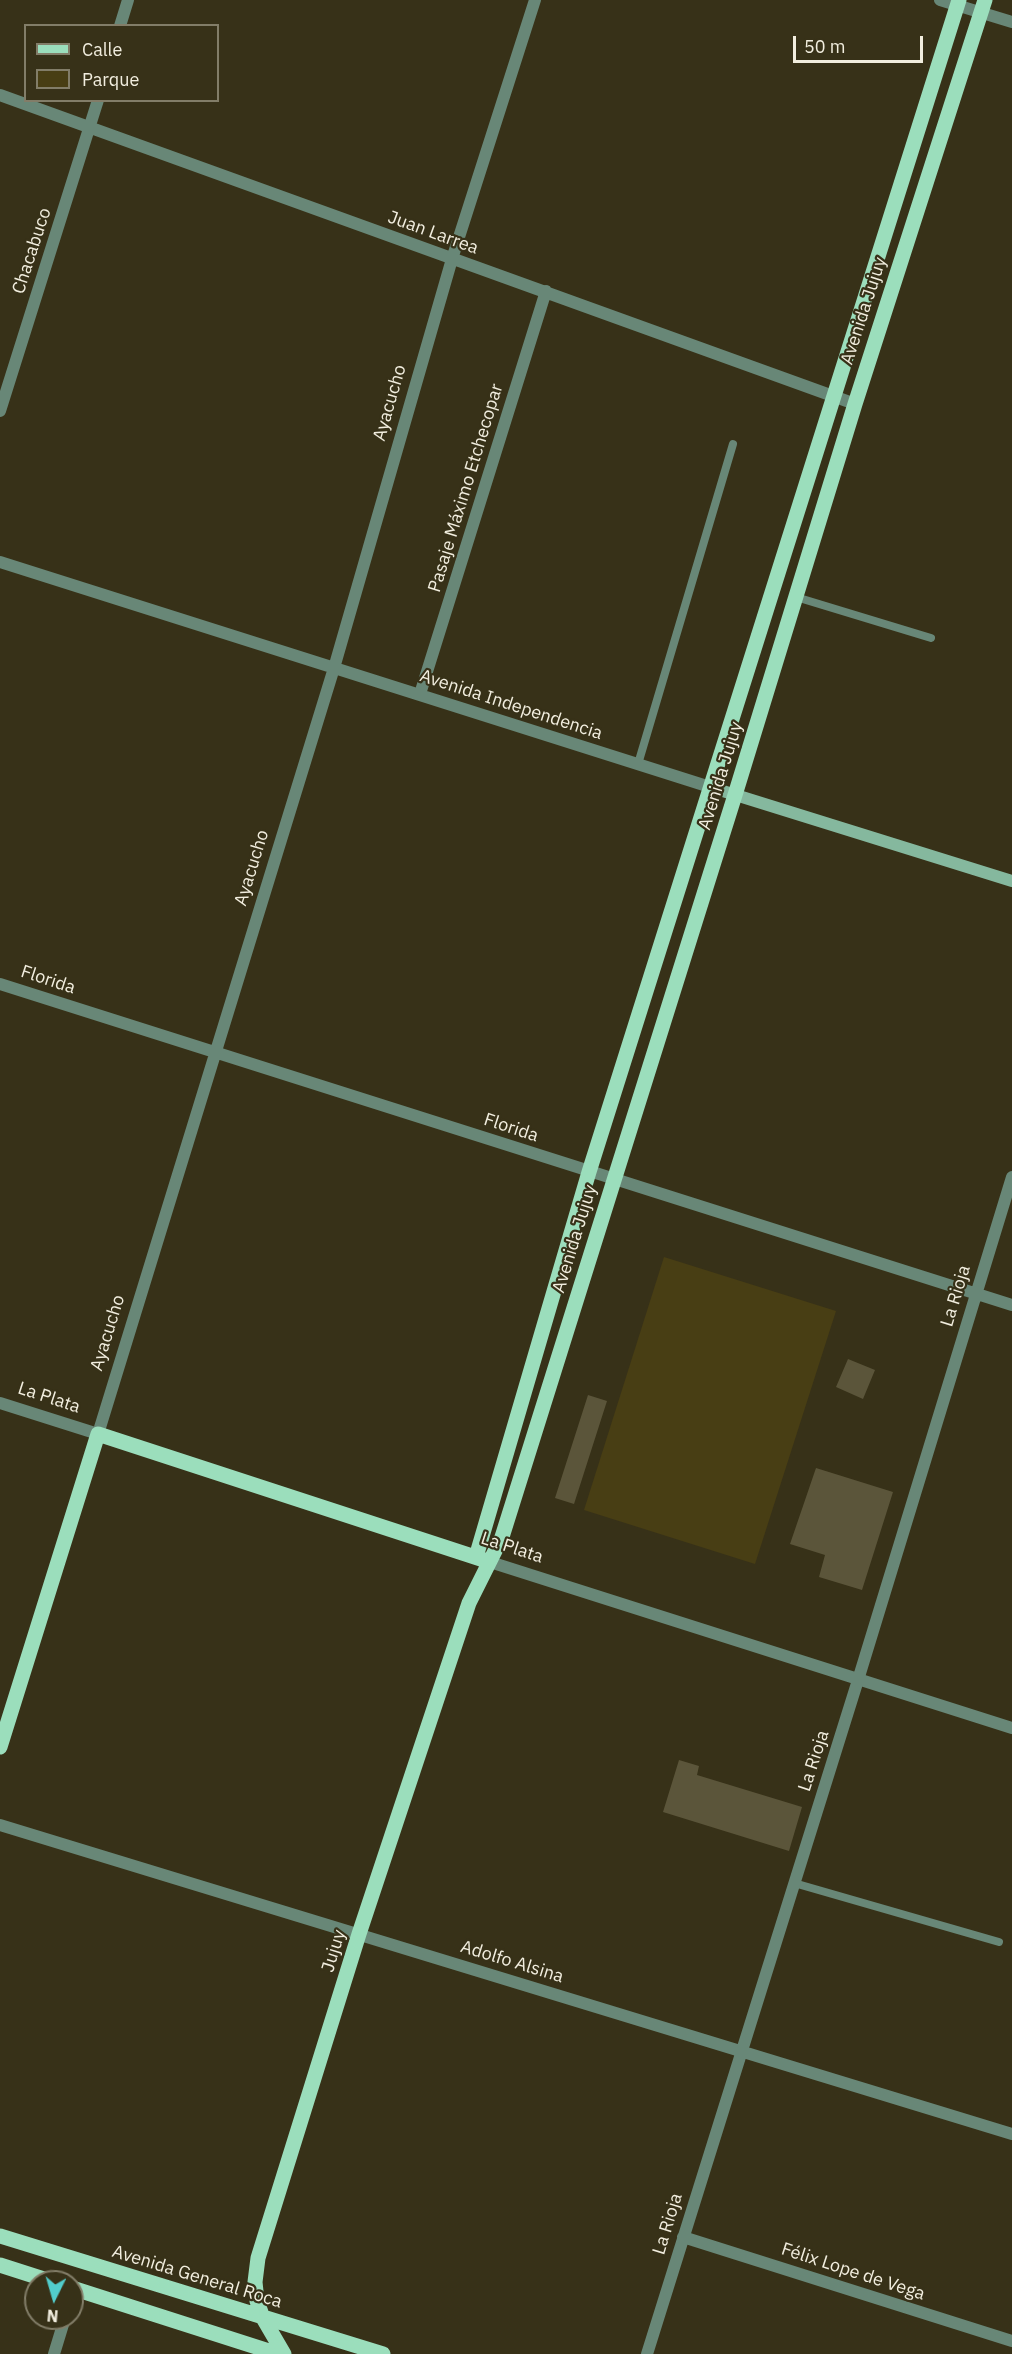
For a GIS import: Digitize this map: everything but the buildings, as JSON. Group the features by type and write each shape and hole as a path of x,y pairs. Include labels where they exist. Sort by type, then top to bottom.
{"main road":[{"name":"Avenida Jujuy","path":"483,1560 589,1172 958,3"},
{"name":"Avenida Jujuy","path":"483,1560 506,1526 855,404 983,6"},
{"name":"Avenida Independencia","path":"710,787 1012,881"},
{"name":"La Plata","path":"98,1434 483,1560"},
{"name":"Ayacucho","path":"0,1747 98,1434"},
{"name":"Jujuy","path":"284,2354 263,2318 257,2301 255,2282 258,2258 360,1934 483,1560"},
{"name":"Avenida General Roca","path":"0,2236 382,2354"},
{"path":"0,2265 24,2273"},
{"path":"84,2294 278,2354"}],"street":[{"path":"121,24 128,0"},
{"name":"Ayacucho","path":"98,1434 334,668 452,259 535,0"},
{"path":"940,0 983,6 1012,22"},
{"name":"Juan Larrea","path":"0,95 855,404"},
{"name":"Chacabuco","path":"0,411 97,102"},
{"name":"Pasaje Máximo Etchecopar","path":"420,694 546,291"},
{"name":"Avenida Independencia","path":"0,562 710,787"},
{"name":"Florida","path":"0,984 1012,1305"},
{"name":"La Rioja","path":"647,2354 858,1680 1012,1177"},
{"name":"La Plata","path":"0,1403 98,1434"},
{"name":"La Plata","path":"483,1560 1012,1728"},
{"name":"Adolfo Alsina","path":"0,1826 1012,2134"},
{"name":"Félix Lope de Vega","path":"682,2237 1012,2341"},
{"path":"54,2354 61,2330"}],"lane":[{"path":"638,764 733,444"},
{"path":"796,597 931,639"},
{"path":"794,1883 999,1942"}],"green space":[{"path":"664,1257 836,1311 755,1564 584,1510"}]}
